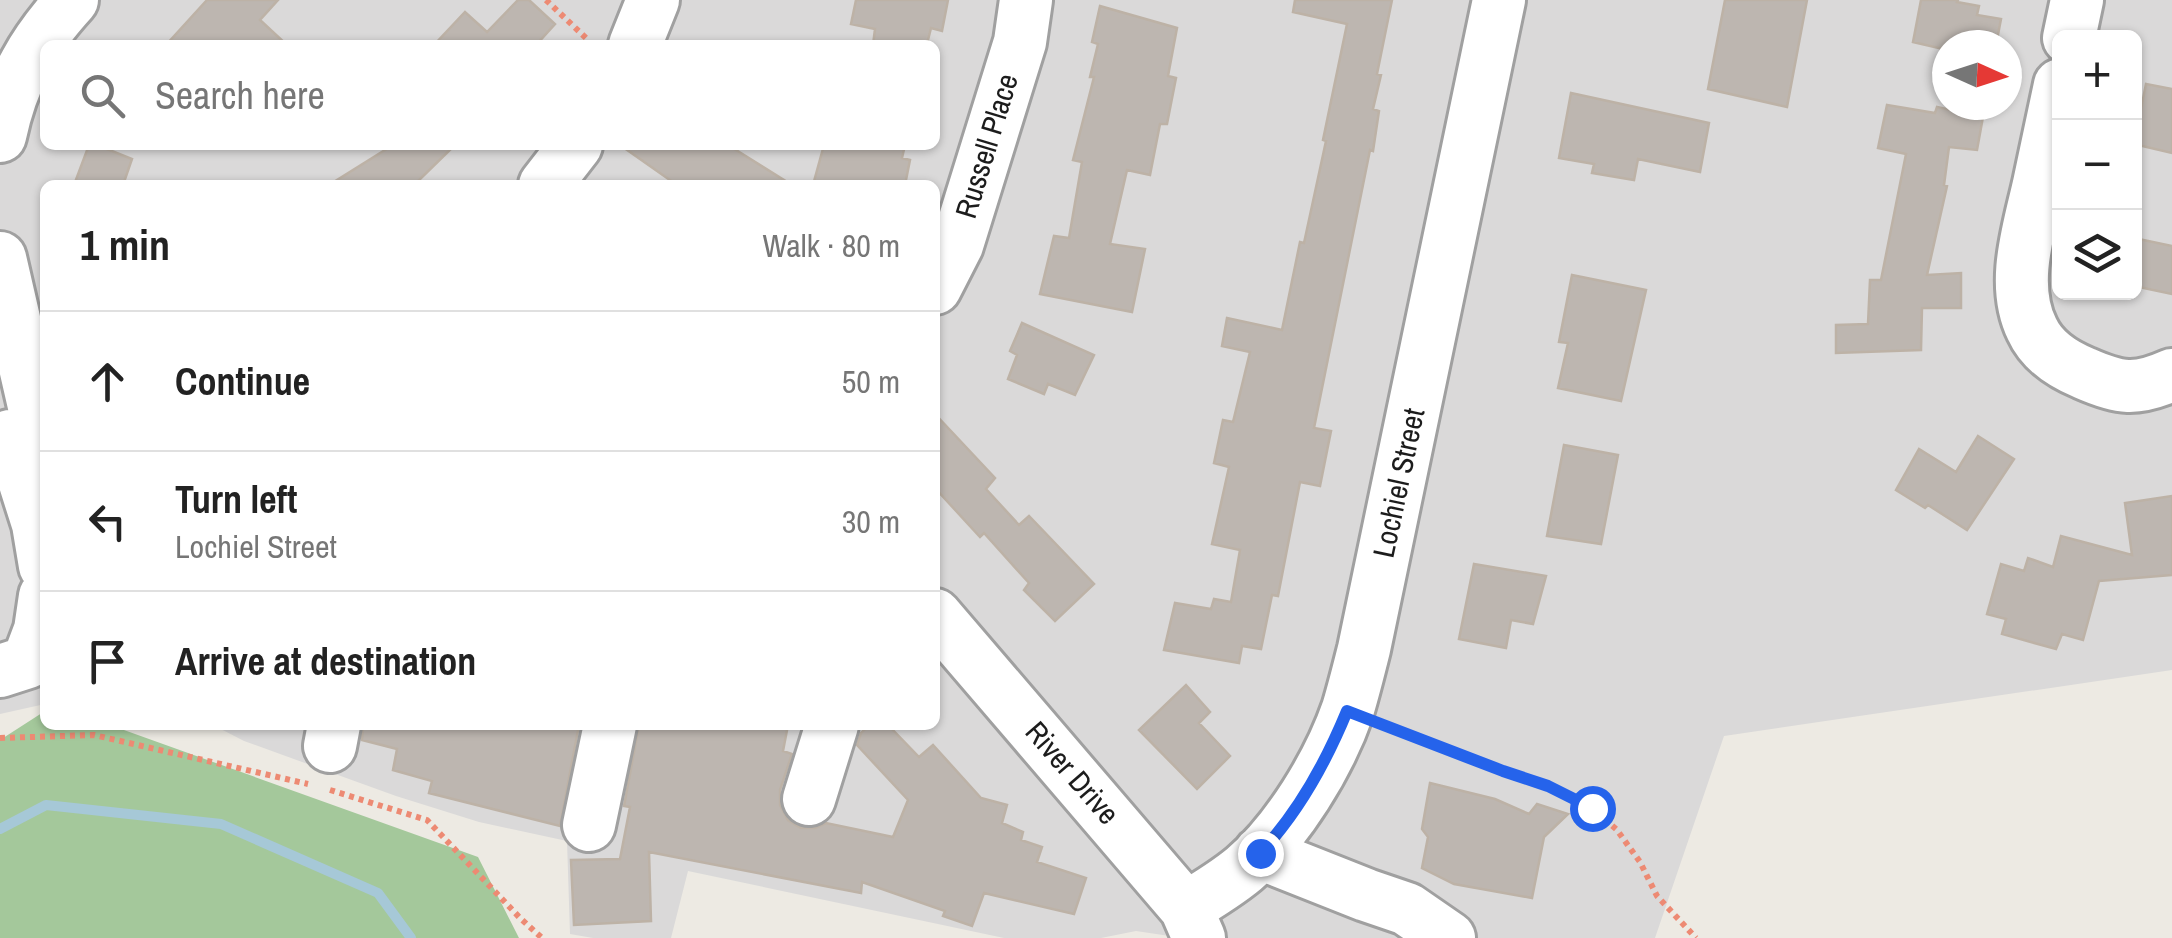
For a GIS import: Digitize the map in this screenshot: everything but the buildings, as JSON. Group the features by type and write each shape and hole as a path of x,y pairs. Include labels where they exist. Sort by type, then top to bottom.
{"street":[{"path":"0,136 27,57 72,0"},
{"path":"613,40 654,0"},
{"name":"Russell Place","path":"940,278 956,245 1020,42 1026,0"},
{"name":"Lochiel Street","path":"1193,923 1260,853 1301,801 1347,711 1364,649 1499,0"},
{"path":"2071,30 2077,0"},
{"path":"2053,120 2022,264 2024,302 2031,328 2048,353 2112,386 2146,386 2172,375"},
{"path":"549,180 572,150"},
{"path":"0,258 40,536"},
{"name":"River Drive","path":"940,626 1193,923"},
{"path":"0,672 28,662 40,630"},
{"path":"589,825 609,730"},
{"path":"809,799 830,730"},
{"path":"1260,853 1407,908 1450,938"}],"path":[{"path":"546,0 608,40"},
{"path":"1347,711 1548,786 1592,808 1616,830 1640,862 1657,896 1696,938"},
{"path":"0,738 94,735 301,782 427,820 542,938"}],"shaded area":[{"path":"0,0 2172,0 2172,670 1724,736 1655,938 1183,938 1136,931 1101,938 1004,938 688,871 671,938 593,938 570,934 567,841 479,822 396,796 223,730 940,730 940,180 40,180 40,705 0,714"}],"green space":[{"path":"40,714 40,730 124,730 478,857 519,938 0,938 0,740"}],"waterway":[{"path":"0,829 46,805 221,824 378,893 411,938"}],"route":[{"path":"1260,853 1301,801 1347,711 1548,786 1592,808"}]}
